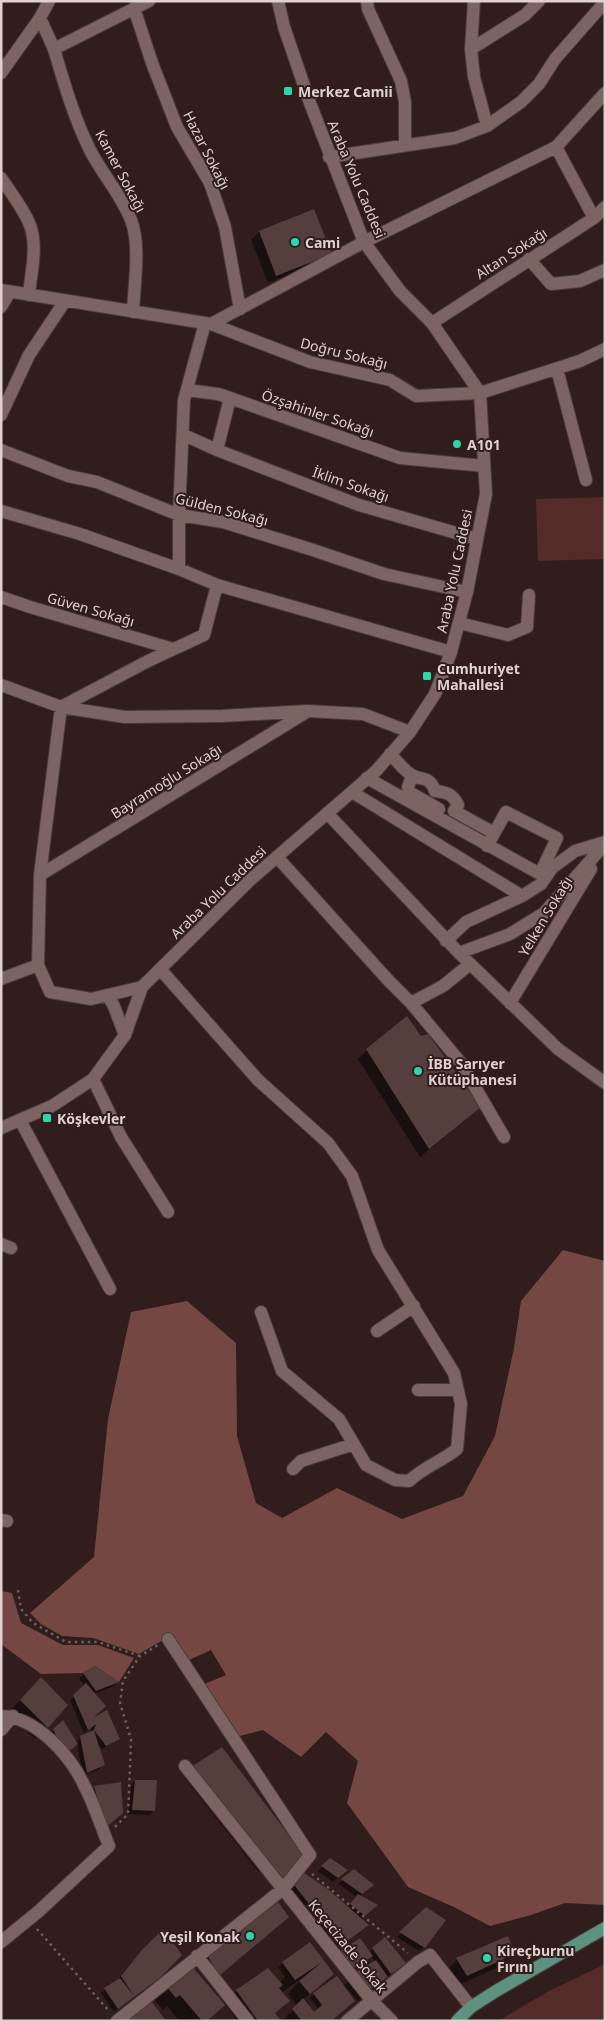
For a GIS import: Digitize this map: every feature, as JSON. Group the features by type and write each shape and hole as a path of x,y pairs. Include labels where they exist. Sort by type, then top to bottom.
{"main road":[{"path":"457,2021 471,2007 581,1940 605,1928"}],"street":[{"path":"1,73 50,1"},
{"path":"54,49 149,1"},
{"name":"Araba Yolu Caddesi","path":"1,1128 52,1106 93,1079 124,1035 142,987 249,881 367,778 410,732 435,694 450,652 467,592 486,494 480,393 432,323 400,291 364,242 330,157 290,44 278,1"},
{"path":"367,1 372,17 401,81 405,102 405,145"},
{"path":"474,1 471,49 474,77 487,126"},
{"path":"471,49 525,16 539,1"},
{"path":"330,157 455,138 487,126 521,102 539,84 555,59 604,3"},
{"name":"Hazar Sokağı","path":"134,8 152,63 178,127 210,183 225,227 240,309"},
{"name":"Kamer Sokağı","path":"40,18 54,49 68,95 90,151 116,190 132,221 136,247 133,312"},
{"path":"179,569 179,515 184,435 184,400 208,324 240,309 364,242 556,147 605,93"},
{"path":"556,147 594,218"},
{"path":"1,178 20,206 30,226 34,252 29,295"},
{"name":"Altan Sokağı","path":"432,323 594,218 605,207"},
{"path":"529,259 551,284 580,281 605,270"},
{"path":"1,307 6,291"},
{"name":"Doğru Sokağı","path":"6,291 208,324 310,362 390,380 416,396 480,393 580,362 605,349"},
{"path":"1,415 29,355 65,301"},
{"path":"557,369 586,480"},
{"name":"Özşahinler Sokağı","path":"186,390 218,394 400,458 484,466"},
{"path":"184,435 217,450 230,398"},
{"name":"Gülden Sokağı","path":"1,450 68,476 96,482 179,515 223,522 384,574 467,592"},
{"name":"İklim Sokağı","path":"217,450 359,505 477,539"},
{"path":"1,511 80,534 179,569 217,585 450,652"},
{"path":"61,706 100,684 204,635 217,585"},
{"path":"458,623 508,635 527,627 529,595"},
{"name":"Güven Sokağı","path":"1,597 173,649"},
{"path":"1,685 61,706 125,717 222,716 307,711 363,714 410,732"},
{"path":"61,706 40,875 38,965 50,992 91,999 142,987"},
{"name":"Bayramoğlu Sokağı","path":"40,875 307,711"},
{"path":"390,754 412,776 425,778 432,783 435,791 429,803"},
{"path":"412,776 408,787 409,792 451,814 458,805 455,798 446,792 435,791"},
{"path":"367,778 487,846 540,874 557,838 506,812 487,846"},
{"path":"352,792 522,896"},
{"path":"454,811 494,833"},
{"path":"327,813 446,941 558,1048 605,1083"},
{"path":"446,941 466,922 522,896 541,884 552,868 575,851 605,844"},
{"path":"459,953 510,934 544,913 605,844"},
{"name":"Yelken Sokağı","path":"510,1002 605,844"},
{"path":"277,857 411,1003 461,1063 504,1137"},
{"path":"411,1003 442,986 470,964"},
{"path":"1,979 38,965"},
{"path":"160,969 258,1080 328,1143 352,1176 378,1250 454,1373 461,1404 457,1449 444,1460 421,1470 409,1481 395,1480 366,1465 339,1419 282,1371 261,1312"},
{"path":"107,995 119,1017 124,1035"},
{"path":"93,1079 121,1137 168,1212"},
{"path":"20,1120 110,1289"},
{"path":"377,1331 414,1306"},
{"path":"418,1390 458,1390"},
{"path":"293,1469 301,1461 318,1454 354,1444"},
{"path":"117,2021 283,1889 310,1855 168,1640"},
{"path":"1,1730 7,1716 34,1727 59,1747 84,1784 109,1846 29,1920 1,1942"},
{"name":"Keçecizade Sokak","path":"185,1766 372,2001 392,2021"},
{"path":"347,2021 418,1962 430,1955 471,2007"},
{"path":"197,1956 248,2021"}],"path":[{"path":"18,1590 21,1609 32,1624 66,1642 98,1642 140,1656"},
{"path":"105,1837 128,1814 131,1739 120,1703 123,1681 140,1656 168,1640"},
{"path":"301,1866 418,1962"},
{"path":"29,1920 117,2021"}],"shaded area":[{"path":"605,497 605,559 538,561 536,499"},
{"path":"563,1250 605,1261 605,1905 565,1903 531,1915 490,1926 454,1907 408,1887 347,1803 358,1761 326,1732 301,1757 263,1730 236,1737 202,1685 226,1675 211,1650 187,1661 170,1636 139,1654 93,1638 62,1636 41,1624 30,1613 94,1557 108,1419 131,1312 187,1301 236,1343 237,1436 256,1503 282,1518 337,1488 402,1519 463,1496 495,1436 514,1348 521,1301"},
{"path":"1,1591 12,1593 21,1623 63,1645 98,1645 134,1658 119,1682 95,1666 83,1673 41,1674 1,1644"},
{"path":"605,1964 605,2021 498,2021 549,1991"}],"building":[{"name":"Cami","path":"314,209 332,254 276,276 259,231"},
{"name":"İBB Sarıyer Kütüphanesi","path":"407,1016 421,1036 428,1034 481,1107 429,1149 366,1049"},
{"path":"95,1666 119,1682 96,1691 83,1673"},
{"path":"41,1677 68,1705 48,1728 20,1700"},
{"path":"86,1683 106,1706 93,1718 107,1710 120,1739 106,1746 94,1730 96,1724 88,1730 73,1695"},
{"path":"63,1720 78,1744 68,1752 57,1738 53,1729"},
{"path":"94,1730 105,1765 87,1773 80,1736"},
{"path":"222,1747 304,1855 282,1880 191,1767"},
{"path":"135,1780 157,1780 155,1811 132,1810"},
{"path":"121,1782 123,1813 106,1827 94,1786"},
{"path":"330,1858 348,1870 338,1878 321,1866"},
{"path":"354,1869 374,1885 362,1894 341,1879"},
{"path":"300,1870 329,1890 369,1925 342,1945 290,1880"},
{"path":"358,1894 378,1905 365,1916 350,1904"},
{"name":"Yeşil Konak","path":"278,1902 289,1917 219,1976 207,1955"},
{"path":"426,1907 446,1920 425,1948 399,1932"},
{"path":"163,1929 182,1955 161,1977 118,2009 104,1988 120,1978 134,1996 121,1976 141,1951"},
{"path":"508,1936 515,1954 467,1976 456,1958"},
{"path":"385,1937 406,1963 391,1974 372,1948"},
{"path":"360,1938 373,1956 352,1969 339,1952"},
{"path":"310,1942 334,1974 310,1994 299,1981 321,1963 295,1980 282,1962"},
{"path":"376,1960 388,1977 371,1989 356,1972"},
{"path":"190,1964 225,2005 207,2021 202,2021 180,1995 176,1998 165,1985"},
{"path":"268,1968 283,1985 279,1988 290,2001 275,2013 281,2021 258,2021 236,1990"},
{"path":"337,1976 355,2001 331,2021 302,2021 292,2009 303,1998 314,2012 322,2005 313,1993"},
{"path":"150,1999 166,2021 131,2021 127,2015"}],"place":[{"name":"Merkez Camii","path":"288,91"},
{"name":"Cami","path":"295,242"},
{"name":"A101","path":"457,444"},
{"name":"Cumhuriyet Mahallesi","path":"427,676"},
{"name":"İBB Sarıyer Kütüphanesi","path":"418,1071"},
{"name":"Köşkevler","path":"47,1118"},
{"name":"Yeşil Konak","path":"250,1936"},
{"name":"Kireçburnu Fırını","path":"487,1958"}]}
